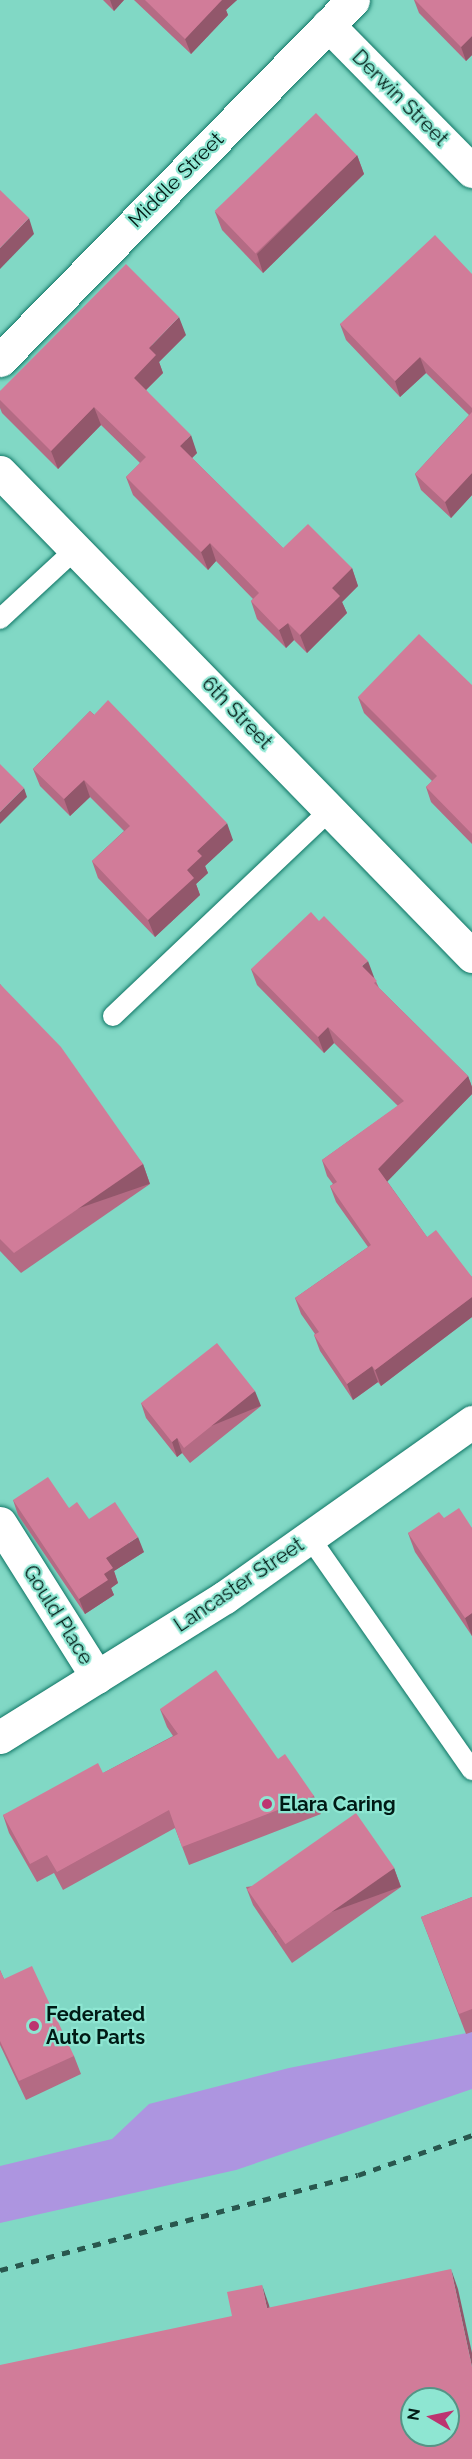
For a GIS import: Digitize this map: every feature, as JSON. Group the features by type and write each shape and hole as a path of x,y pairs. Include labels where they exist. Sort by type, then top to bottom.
{"street":[{"name":"Middle Street","path":"0,360 353,0"},
{"name":"Derwin Street","path":"328,25 472,171"},
{"name":"6th Street","path":"0,472 77,548 472,956"},
{"name":"Lancaster Street","path":"0,1737 97,1677 310,1538 472,1422"},
{"name":"Gould Place","path":"0,1523 97,1677"}],"lane":[{"path":"0,619 77,548"},
{"path":"113,1016 330,810"},
{"path":"310,1538 472,1770"}],"shaded area":[{"path":"472,2032 472,2089 236,2170 0,2223 0,2166 112,2139 149,2104 289,2068"}],"building":[{"path":"145,0 222,0 185,39"},
{"path":"415,0 472,0 472,36 461,47"},
{"path":"316,113 357,155 256,253 215,211"},
{"path":"0,190 29,218 0,248"},
{"path":"435,235 472,274 472,408 420,357 395,381 340,324"},
{"path":"126,264 179,317 149,348 156,355 134,378 191,435 180,446 283,548 308,524 352,568 332,588 340,596 300,635 288,623 279,630 251,601 259,593 210,543 201,552 126,477 146,457 94,407 51,451 0,400 0,391"},
{"path":"472,412 472,473 445,502 415,474"},
{"path":"419,634 472,685 472,834 426,787 437,776 358,697"},
{"path":"108,700 227,823 197,851 202,856 187,870 194,878 148,920 92,861 130,826 84,780 64,799 33,769 90,711 94,715"},
{"path":"0,764 24,788 0,812"},
{"path":"311,912 319,921 324,916 368,961 362,966 377,981 374,983 468,1076 378,1169 427,1237 436,1230 472,1277 472,1297 375,1370 372,1366 347,1384 314,1335 319,1332 295,1298 371,1245 330,1186 337,1182 322,1160 404,1101 328,1027 318,1037 251,969"},
{"path":"0,984 61,1047 143,1164 14,1253 0,1239"},
{"path":"217,1343 255,1391 184,1448 177,1438 172,1442 141,1403"},
{"path":"48,1477 69,1508 77,1502 89,1519 115,1502 138,1537 106,1558 113,1568 104,1574 108,1580 79,1599 13,1500"},
{"path":"459,1508 472,1528 472,1613 465,1618 408,1533 439,1512 444,1518"},
{"path":"216,1670 278,1759 285,1754 314,1796 182,1847 169,1810 57,1872 47,1855 30,1864 3,1815 98,1763 103,1773 178,1734 160,1709"},
{"path":"356,1813 394,1868 285,1944 247,1889"},
{"path":"472,1897 472,2009 459,2014 421,1917"},
{"name":"Federated Auto Parts","path":"32,1966 74,2056 19,2081 0,2041 0,1970 4,1979"},
{"path":"451,2269 472,2367 472,2459 0,2459 0,2365 232,2316 227,2292 262,2285 267,2308"}],"railway":[{"path":"0,2270 358,2175 472,2135"}],"place":[{"name":"Elara Caring","path":"267,1804"},
{"name":"Federated Auto Parts","path":"34,2026"}]}
